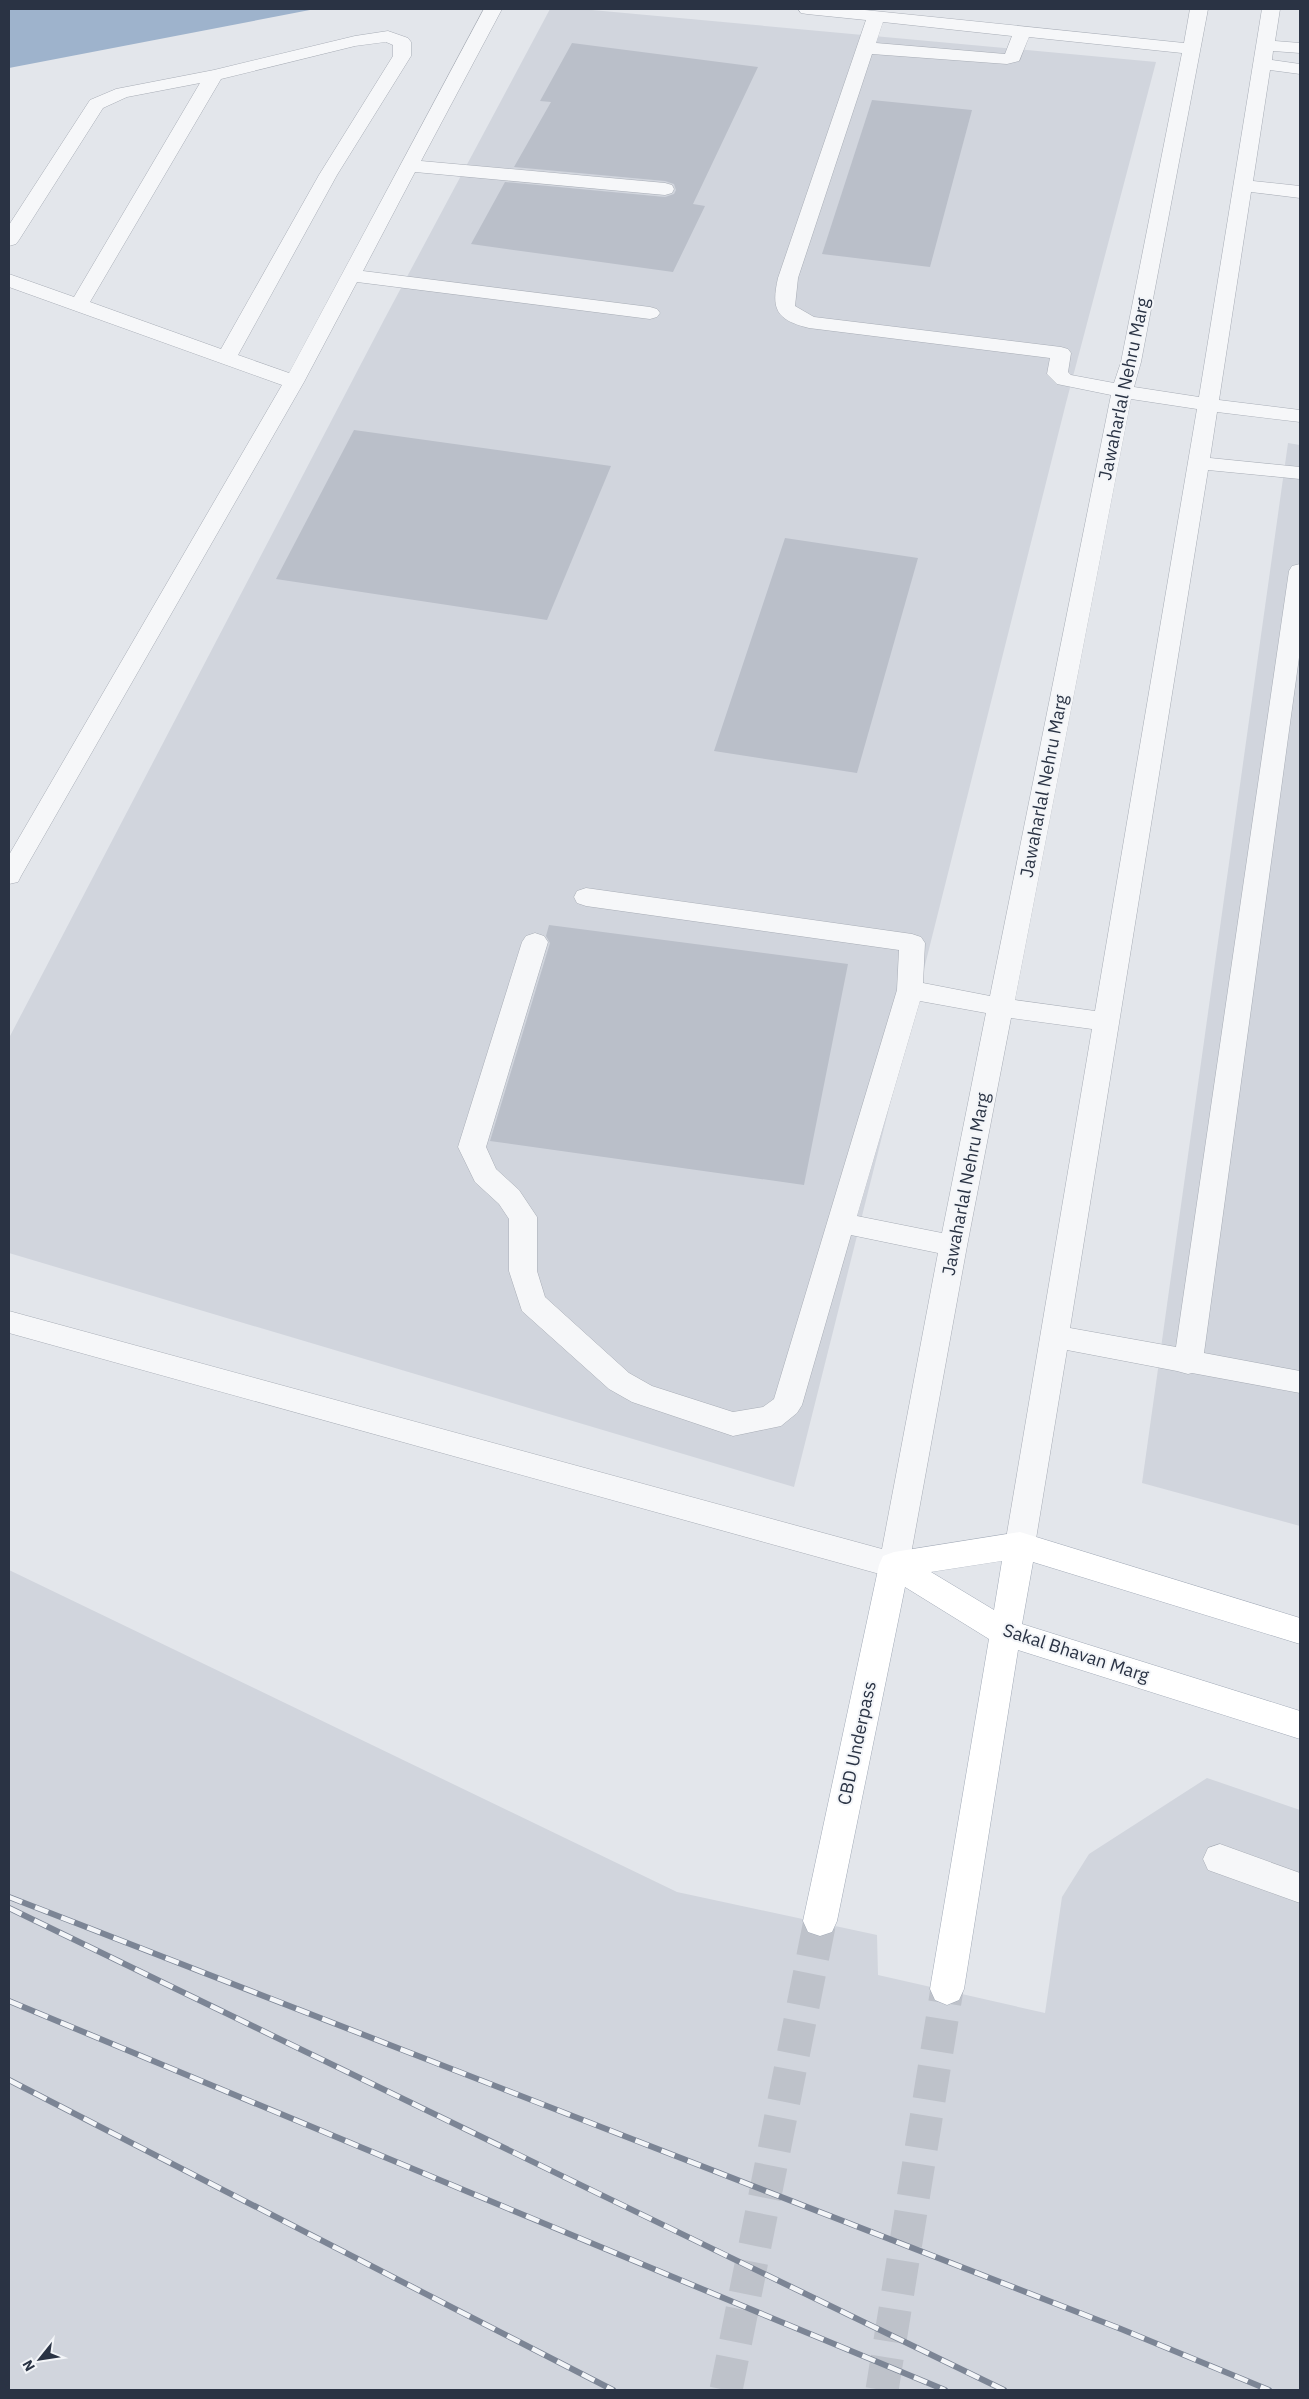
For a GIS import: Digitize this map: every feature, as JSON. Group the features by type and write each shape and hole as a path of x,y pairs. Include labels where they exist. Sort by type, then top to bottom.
{"main road":[{"path":"894,1565 1020,1545 1300,1631"},
{"path":"947,1989 1004,1632 1020,1545"},
{"name":"Sakal Bhavan Marg","path":"894,1565 1004,1632 1300,1725"},
{"name":"CBD Underpass","path":"820,1921 894,1565"}],"street":[{"path":"9,876 294,382 493,9"},
{"path":"807,9 1191,50"},
{"name":"Jawaharlal Nehru Marg","path":"894,1565 953,1246 1122,392 1132,362 1199,9"},
{"path":"1020,1545 1199,462 1271,9"},
{"path":"876,16 788,278 782,302 787,312 809,322 1061,353 1057,374 1064,380 1122,392 1300,416"},
{"path":"865,48 1007,59 1013,57 1022,31"},
{"path":"9,240 96,104 122,93 214,76 355,41 388,36 402,42 402,56 328,175 226,358"},
{"path":"1265,45 1300,48"},
{"path":"1262,64 1300,69"},
{"path":"79,305 214,76"},
{"path":"409,166 666,189"},
{"path":"1243,185 1300,192"},
{"path":"350,275 650,313"},
{"path":"9,280 294,382"},
{"path":"1199,462 1300,473"},
{"path":"1188,1363 1300,571"},
{"path":"535,942 472,1147 485,1175 509,1197 523,1216 523,1272 532,1303 619,1380 642,1394 733,1424 770,1418 787,1405 842,1224 910,990 912,943 586,897"},
{"path":"910,990 1001,1007 1105,1022"},
{"path":"842,1224 953,1246"},
{"path":"9,1322 894,1565"},
{"path":"1054,1336 1188,1363 1300,1382"},
{"path":"1220,1859 1300,1888"}],"shaded area":[{"path":"550,9 581,9 1156,62 1066,403 794,1487 9,1253 9,1038 385,318"},
{"path":"1288,443 1300,445 1300,1526 1142,1483"},
{"path":"9,1570 677,1892 877,1935 878,1975 1045,2013 1062,1897 1089,1854 1207,1778 1300,1810 1300,2390 9,2390"}],"water":[{"path":"9,9 315,9 9,68"}],"building":[{"path":"572,43 758,67 693,204 705,206 673,272 471,244 505,182 665,197 674,194 676,190 674,184 665,181 514,167 551,102 540,101"},
{"path":"872,100 972,110 930,267 822,254"},
{"path":"354,430 611,466 547,620 276,579"},
{"path":"785,538 918,558 857,773 714,751"},
{"path":"549,925 848,964 804,1185 490,1141 550,943 546,936"}],"tunnel":[{"path":"726,2390 820,1921"},
{"path":"882,2390 947,1989"}],"railway":[{"path":"9,1897 1121,2329 1269,2390"},
{"path":"9,1908 1004,2390"},
{"path":"9,2001 945,2390"},
{"path":"9,2080 613,2390"}]}
